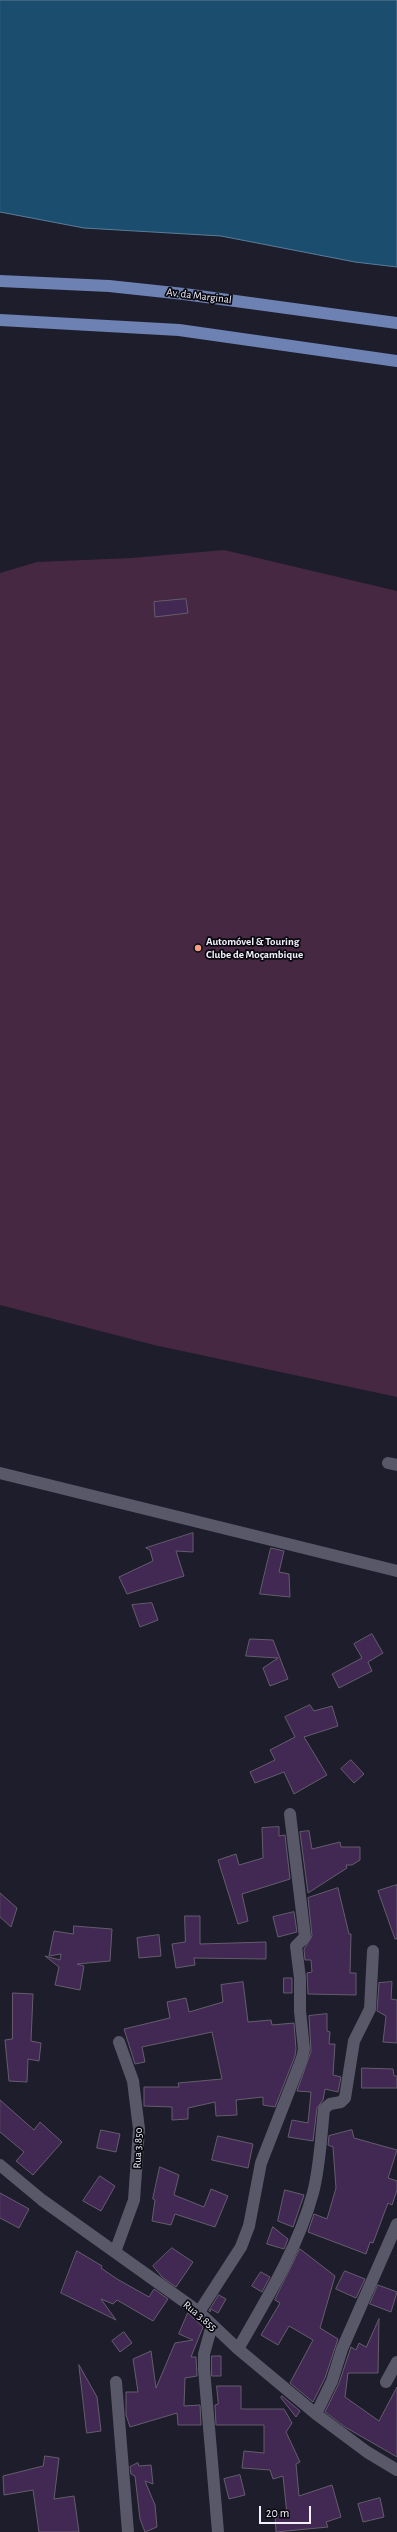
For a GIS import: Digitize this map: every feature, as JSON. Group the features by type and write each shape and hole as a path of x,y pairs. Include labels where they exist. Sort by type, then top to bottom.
{"main road":[{"name":"Av. da Marginal","path":"0,281 109,286 184,294 397,324"},
{"path":"0,320 179,330 397,361"}],"street":[{"path":"0,1473 397,1571"},
{"path":"199,2312 241,2248 249,2226 261,2163 304,2049 300,2012 300,1978 296,1946 305,1937 290,1814"},
{"path":"238,2349 277,2278 306,2215 313,2191 324,2109 330,2104 341,2102 345,2098 354,2041 370,2009 374,1951"},
{"name":"Rua 3.850","path":"115,2252 134,2200 140,2129 134,2081 119,2042"},
{"name":"Rua 3.855","path":"0,2165 42,2200 199,2312 238,2349 316,2414 366,2452 397,2470"},
{"path":"316,2414 332,2381 342,2349 397,2224"},
{"path":"212,2325 204,2354 204,2369 218,2532"},
{"path":"386,2382 397,2362"},
{"path":"116,2382 128,2532"}],"shaded area":[{"name":"Automóvel & Touring Clube de Moçambique","path":"224,550 397,591 397,1397 154,1345 0,1305 0,573 37,562 131,558"}],"water":[{"path":"0,0 397,0 397,267 355,262 221,236 84,228 0,212"}],"building":[{"path":"186,599 188,613 155,617 154,602"},
{"path":"193,1533 193,1552 176,1551 184,1576 127,1594 119,1577 153,1561 150,1550 146,1548"},
{"path":"271,1548 284,1551 279,1572 289,1574 290,1597 260,1594"},
{"path":"152,1603 158,1620 140,1627 132,1605"},
{"path":"372,1634 383,1653 368,1662 372,1671 339,1688 332,1674 362,1658 354,1644"},
{"path":"250,1639 273,1640 288,1679 270,1686 263,1668 278,1658 246,1656"},
{"path":"310,1705 314,1711 332,1706 338,1726 304,1737 327,1775 294,1794 284,1772 255,1783 250,1772 275,1760 270,1750 295,1737 285,1717"},
{"path":"351,1760 364,1774 354,1783 341,1769"},
{"path":"279,1827 279,1836 285,1835 290,1879 242,1894 248,1921 238,1924 218,1860 236,1854 239,1865 263,1858 262,1828"},
{"path":"309,1831 312,1849 340,1842 341,1847 360,1847 360,1860 352,1865 346,1865 347,1868 308,1893 300,1832"},
{"path":"397,1885 397,1939 395,1939 378,1891"},
{"path":"338,1888 349,1934 351,1934 350,1973 356,1973 356,1995 308,1994 307,1973 312,1972 311,1960 305,1960 304,1949 312,1936 308,1898"},
{"path":"0,1893 17,1908 11,1927 0,1917"},
{"path":"294,1912 297,1932 278,1937 273,1917"},
{"path":"185,1916 200,1916 200,1944 266,1942 266,1959 194,1958 195,1965 176,1968 172,1944 185,1942"},
{"path":"74,1926 112,1929 110,1961 77,1964 84,1966 80,1990 55,1985 59,1967 45,1956 60,1960 61,1954 49,1956 54,1931 73,1934"},
{"path":"159,1935 161,1956 139,1958 137,1938"},
{"path":"284,1978 292,1978 292,1993 284,1993"},
{"path":"243,1982 248,2022 271,2020 272,2025 294,2023 296,2049 295,2056 275,2107 263,2105 263,2097 236,2100 237,2115 216,2116 215,2102 188,2108 188,2119 172,2120 172,2107 144,2106 144,2087 179,2087 178,2083 222,2079 212,2032 142,2047 145,2062 135,2064 124,2029 170,2018 167,2002 186,1998 189,2012 223,2002 221,1985"},
{"path":"392,1982 391,1999 397,2000 397,2043 383,2042 386,2016 377,2011 379,1983"},
{"path":"13,1993 33,1994 31,2041 41,2043 39,2061 28,2059 27,2082 9,2081 5,2040 12,2039"},
{"path":"327,2014 327,2031 330,2032 329,2044 335,2044 333,2075 341,2077 338,2092 325,2089 323,2100 317,2108 313,2141 288,2137 292,2120 308,2123 311,2092 297,2091 311,2051 309,2016"},
{"path":"362,2068 393,2069 394,2076 397,2076 397,2088 362,2088"},
{"path":"0,2100 34,2130 40,2122 62,2142 33,2175 16,2161 24,2152 0,2132"},
{"path":"101,2130 120,2134 116,2152 97,2148"},
{"path":"352,2130 354,2138 397,2150 388,2178 397,2181 397,2190 392,2205 388,2203 373,2243 370,2242 366,2254 308,2232 314,2214 327,2219 336,2188 333,2147 328,2145 329,2136"},
{"path":"218,2136 253,2144 248,2168 212,2160"},
{"path":"160,2167 179,2175 174,2195 204,2207 211,2189 228,2196 215,2227 175,2214 171,2225 152,2221 155,2200 153,2199"},
{"path":"100,2176 115,2186 101,2211 83,2201"},
{"path":"285,2190 304,2195 293,2227 278,2221"},
{"path":"0,2193 29,2209 19,2228 0,2218"},
{"path":"273,2227 288,2239 284,2249 267,2244"},
{"path":"172,2248 193,2262 176,2287 162,2277 153,2266"},
{"path":"300,2249 335,2276 320,2328 338,2339 325,2378 313,2402 290,2383 313,2340 289,2326 278,2345 261,2335 280,2303 275,2300"},
{"path":"77,2251 102,2266 101,2268 117,2279 149,2297 154,2289 168,2299 153,2321 117,2300 113,2304 101,2299 116,2320 61,2293"},
{"path":"345,2271 365,2279 356,2298 336,2289"},
{"path":"261,2272 270,2277 262,2292 252,2286"},
{"path":"378,2285 397,2292 391,2312 370,2304"},
{"path":"219,2295 226,2299 218,2313 211,2309 210,2312 209,2311"},
{"path":"188,2313 203,2327 191,2357 196,2357 197,2376 185,2378 184,2406 200,2405 201,2425 178,2425 177,2413 130,2427 126,2415 126,2392 138,2392 133,2359 151,2351 156,2388 175,2343 193,2340 179,2334"},
{"path":"379,2319 378,2373 348,2373 345,2397 379,2421 397,2387 397,2457 345,2427 325,2412 339,2383 351,2347 356,2350 359,2343 366,2347"},
{"path":"124,2332 132,2343 120,2352 112,2341"},
{"path":"212,2356 221,2356 221,2376 212,2376"},
{"path":"79,2365 97,2397 101,2431 87,2433"},
{"path":"217,2386 241,2386 241,2409 284,2409 292,2423 286,2432 300,2462 296,2464 299,2496 332,2485 341,2517 326,2522 328,2527 276,2532 275,2515 287,2514 283,2476 273,2479 270,2470 242,2468 244,2451 264,2453 264,2425 216,2425 215,2405 218,2404"},
{"path":"282,2396 300,2411 296,2417 281,2398"},
{"path":"45,2456 59,2458 54,2499 74,2496 79,2532 39,2532 33,2490 4,2495 3,2476 43,2466"},
{"path":"138,2463 139,2466 151,2465 153,2484 145,2481 155,2505 157,2527 145,2532 140,2519 135,2476 131,2474 130,2467"},
{"path":"240,2475 245,2495 229,2499 224,2479"},
{"path":"380,2498 384,2517 363,2522 358,2504"}],"place":[{"name":"Automóvel & Touring Clube de Moçambique","path":"198,948"}]}
